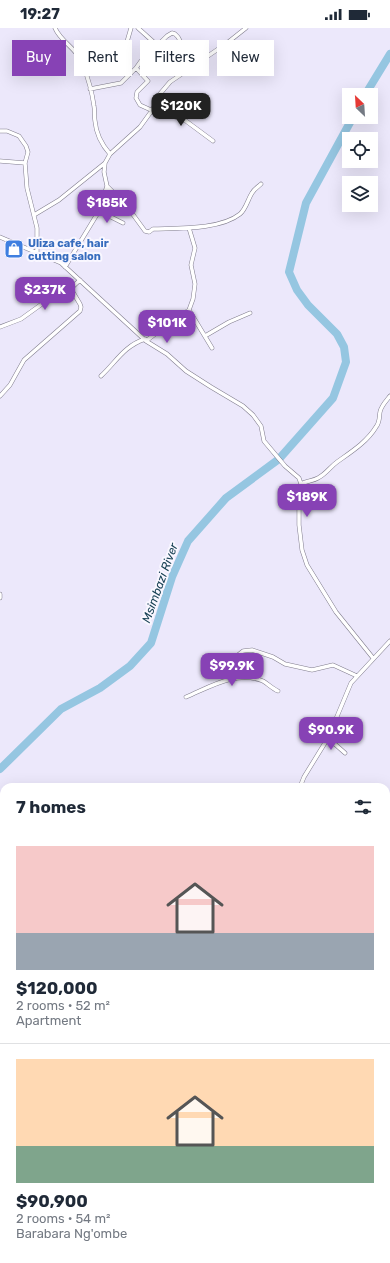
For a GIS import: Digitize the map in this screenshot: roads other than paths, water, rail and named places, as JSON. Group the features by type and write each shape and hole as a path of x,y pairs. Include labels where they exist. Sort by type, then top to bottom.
{"street":[{"path":"56,28 61,38 74,50"},
{"path":"128,40 131,28"},
{"path":"138,28 151,40"},
{"path":"170,28 172,33 175,34 180,40"},
{"path":"209,55 246,28"},
{"path":"163,40 172,33"},
{"path":"90,89 121,83 140,62"},
{"path":"136,68 148,81 137,92 136,98 140,106 186,121 213,141"},
{"path":"86,76 95,108 95,122 98,136 104,148 110,154"},
{"path":"34,215 59,200 105,163 110,154 140,127 160,95 170,82 179,76"},
{"path":"0,131 7,131 19,136 28,152 25,163 27,188 37,228 37,253"},
{"path":"0,161 25,163"},
{"path":"65,267 98,211 107,186 104,172 105,163"},
{"path":"107,186 126,205 145,231 149,232 153,229 189,228 221,223 239,215 252,193 261,184"},
{"path":"98,211 123,223"},
{"path":"101,376 127,348 137,342 145,340 189,310 195,292 191,265 195,248 189,228"},
{"path":"0,237 58,261 145,340 167,354 186,371 211,388 243,406 253,415 260,426 264,441 285,466 299,478 301,484 299,491 299,525 302,550 307,565 336,612 373,658"},
{"path":"0,327 21,319 46,302 71,289 80,280"},
{"path":"0,396 10,385 24,360 80,311 80,304 71,289"},
{"path":"189,310 212,348"},
{"path":"205,336 229,322 250,313"},
{"path":"301,484 317,479 325,474 333,465 361,444 377,426 380,412 384,403 390,396"},
{"path":"302,783 328,738 351,683 389,642"},
{"path":"226,680 229,669 238,655 243,651 252,650 273,657 285,664 312,670 333,665 357,676"},
{"path":"186,697 226,680 240,677 264,682 278,692"},
{"path":"328,738 344,753"}],"waterway":[{"name":"Msimbazi River","path":"369,88 390,54"},
{"name":"Msimbazi River","path":"0,769 61,709 100,688 130,666 151,643 172,577 188,541 226,498 279,459 333,398 346,362 344,347 337,334 308,305 297,290 289,272 306,203 349,124"}],"place":[{"name":"Uliza cafe, hair cutting salon","path":"14,249"}]}
